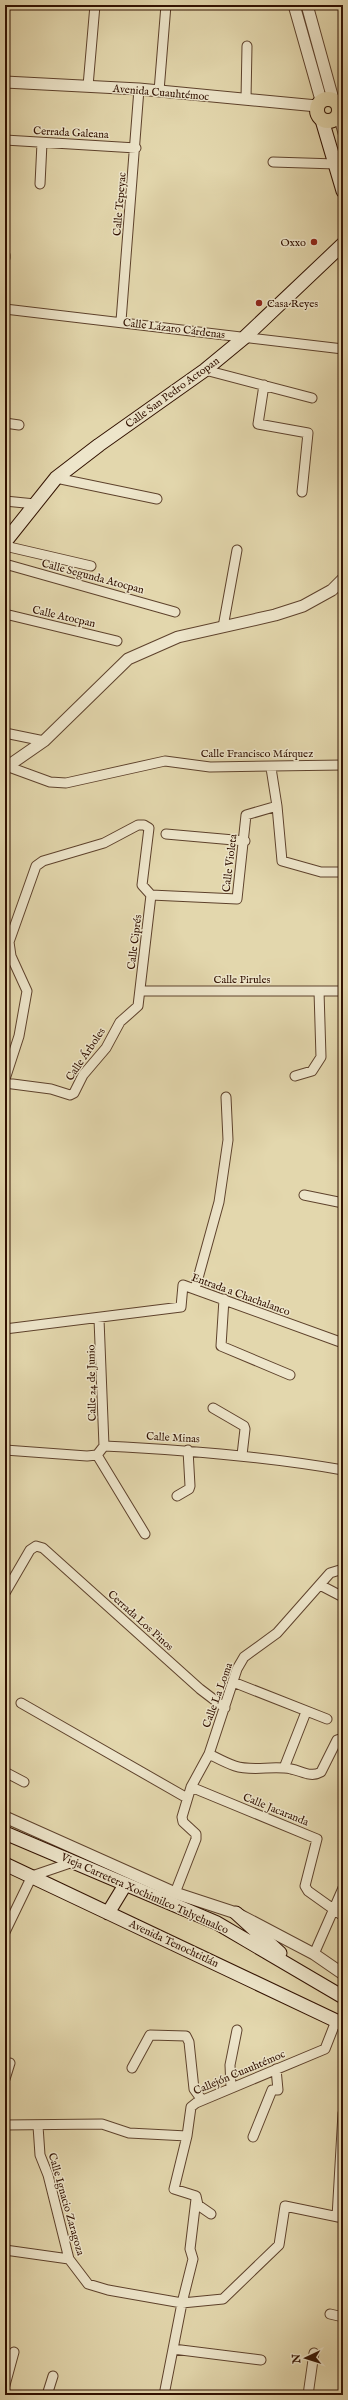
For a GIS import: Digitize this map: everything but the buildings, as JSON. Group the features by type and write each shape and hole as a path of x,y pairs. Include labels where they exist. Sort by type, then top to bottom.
{"main road":[{"path":"322,120 331,121 340,113 337,102 323,102 318,116 322,120 343,191"},
{"name":"Calle San Pedro Actopan","path":"5,542 56,478 99,445 205,370 245,337 343,244"},
{"name":"Vieja Carretera Xochimilco Tulyehualco","path":"5,1833 217,1923 343,1997"},
{"name":"Avenida Tenochtitlán","path":"5,1864 339,2022"},
{"path":"108,1913 125,1885"},
{"path":"236,1913 301,1972"}],"street":[{"path":"88,86 94,5"},
{"path":"158,91 166,5"},
{"path":"294,5 323,102"},
{"path":"307,5 323,102"},
{"path":"246,99 247,46"},
{"name":"Avenida Cuauhtémoc","path":"5,82 139,89 246,99 323,102"},
{"name":"Calle Tepeyac","path":"121,321 136,148 139,89"},
{"path":"340,113 343,133"},
{"name":"Cerrada Galeana","path":"5,140 136,148"},
{"path":"40,184 42,142"},
{"path":"273,162 336,164"},
{"name":"Calle Lázaro Cárdenas","path":"5,309 121,321 343,349"},
{"path":"205,370 312,398"},
{"path":"264,385 258,424 308,433 302,492"},
{"path":"5,423 19,425"},
{"path":"56,478 157,499"},
{"path":"5,501 35,504"},
{"path":"5,546 91,566"},
{"path":"223,627 237,550"},
{"name":"Calle Segunda Atocpan","path":"5,564 175,612"},
{"path":"7,767 44,741 128,659 178,637 275,615 303,606 332,590 343,579"},
{"name":"Calle Atocpan","path":"5,614 117,641"},
{"path":"5,733 44,741"},
{"name":"Calle Francisco Márquez","path":"7,767 58,783 164,761 210,767 271,768 343,765"},
{"path":"271,768 277,806 282,861 321,872 343,872"},
{"name":"Calle Violeta","path":"152,895 237,900 245,841 246,815 277,806"},
{"path":"5,1078 19,1036 27,991 11,956 9,942 36,866 43,861 104,843 138,826 144,825 149,828 142,886 152,895"},
{"path":"166,834 245,841"},
{"name":"Calle Ciprés","path":"140,991 152,895"},
{"name":"Calle Pirules","path":"140,991 343,991"},
{"name":"Calle Árboles","path":"5,1083 51,1089 70,1095 74,1093 82,1075 106,1048 120,1022 132,1013 138,1006 140,991"},
{"path":"296,1076 312,1071 322,1057 319,991"},
{"path":"195,1289 219,1202 228,1140 226,1097"},
{"path":"304,1195 343,1203"},
{"name":"Entrada a Chachalanco","path":"99,1319 181,1307 183,1285 343,1343"},
{"path":"224,1299 221,1346 290,1375"},
{"path":"5,1329 99,1319"},
{"name":"Calle 24 de Junio","path":"99,1319 104,1446"},
{"path":"213,1408 244,1426 246,1429 242,1455"},
{"path":"5,1450 87,1456 97,1455 104,1446"},
{"name":"Calle Minas","path":"104,1446 188,1450 242,1455 343,1470"},
{"path":"177,1496 189,1489 190,1486 188,1450"},
{"path":"97,1455 145,1534"},
{"name":"Cerrada Los Pinos","path":"5,1592 30,1550 36,1546 43,1548 200,1689 225,1708"},
{"name":"Calle La Loma","path":"176,1892 196,1839 196,1834 183,1822 187,1798 191,1787 209,1754 233,1682 244,1657 277,1633 330,1573 343,1569"},
{"path":"320,1584 343,1597"},
{"path":"233,1682 327,1719"},
{"path":"21,1703 187,1798"},
{"path":"284,1768 306,1712"},
{"path":"209,1754 235,1766 252,1769 284,1768 311,1775 321,1772 337,1740 343,1738"},
{"path":"5,1772 24,1782"},
{"name":"Calle Jacaranda","path":"191,1787 317,1839 305,1886 308,1891 332,1909"},
{"path":"5,1817 176,1892 236,1913 314,1954 343,1974"},
{"path":"5,1932 32,1876 73,1862"},
{"path":"314,1954 332,1909 343,1888"},
{"path":"332,1909 343,1916"},
{"name":"Callejón Cuauhtémoc","path":"196,2196 174,2190 187,2136 191,2107 202,2100 324,2049 339,2022"},
{"path":"231,2088 230,2065 237,2030"},
{"path":"132,2068 150,2035 186,2036 189,2042 194,2089 202,2100"},
{"path":"5,2079 10,2063"},
{"path":"253,2137 272,2090 278,2090 276,2069"},
{"path":"340,2217 343,2113"},
{"path":"5,2125 38,2126 102,2124 129,2133 187,2136"},
{"name":"Calle Ignacio Zaragoza","path":"38,2126 40,2155 48,2175 69,2259 88,2284 108,2290 182,2303 223,2299 279,2245 286,2206 340,2217"},
{"path":"196,2196 198,2205 211,2214"},
{"path":"164,2395 182,2303 194,2259 190,2249 196,2196"},
{"path":"5,2250 69,2259"},
{"path":"330,2314 343,2317"},
{"path":"173,2349 261,2360"},
{"path":"5,2385 14,2352"},
{"path":"308,2395 314,2353"},
{"path":"47,2395 52,2376"}],"place":[{"name":"Oxxo","path":"314,242"},
{"name":"Casa Reyes","path":"259,303"}]}
